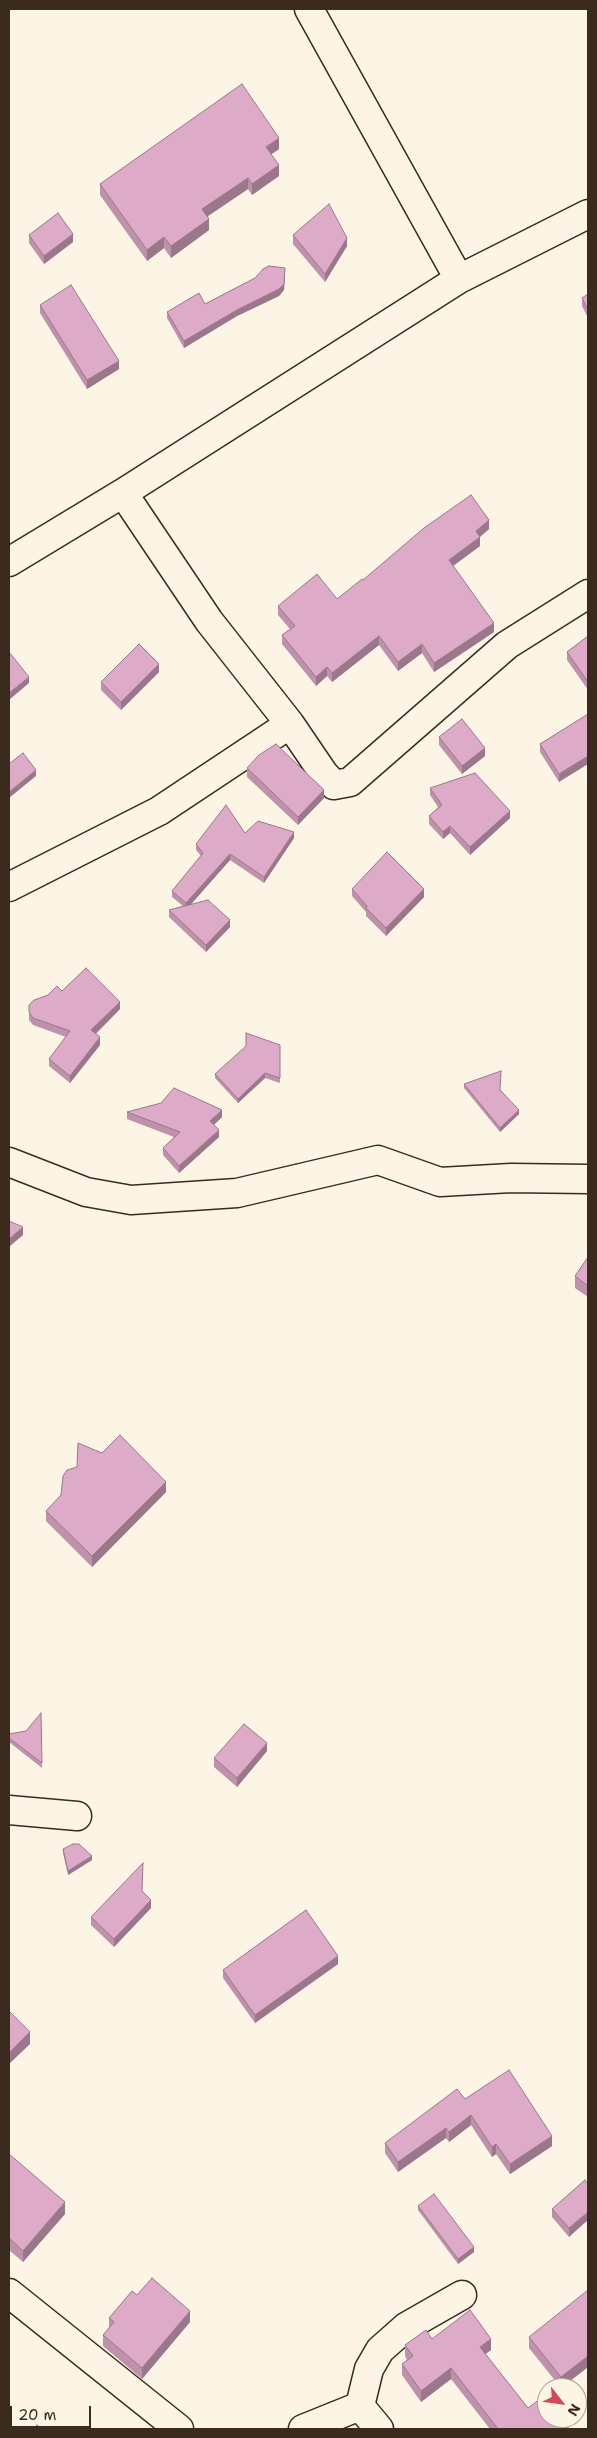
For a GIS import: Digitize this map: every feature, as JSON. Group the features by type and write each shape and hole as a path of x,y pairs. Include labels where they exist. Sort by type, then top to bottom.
{"street":[{"path":"309,9 459,279"},
{"path":"9,562 123,493 459,279 588,214"},
{"path":"123,493 209,621 290,724 324,774 334,785 350,782 506,645 588,594"},
{"path":"9,887 159,811 290,724"},
{"path":"9,1162 86,1192 130,1200 237,1193 378,1160 440,1182 511,1178 588,1179"},
{"path":"9,1810 78,1816"},
{"path":"9,2293 178,2429"},
{"path":"360,2406 369,2369 380,2350 406,2327 462,2295"},
{"path":"303,2429 360,2406"},
{"path":"360,2406 379,2429"}],"building":[{"path":"242,84 279,138 266,147 279,165 252,184 248,178 202,209 209,219 171,246 164,237 147,250 100,184"},
{"path":"329,204 347,238 325,274 293,235"},
{"path":"58,213 73,234 44,256 29,235"},
{"path":"269,266 285,268 284,284 279,289 237,310 184,341 167,312 199,293 205,304 255,278 263,269"},
{"path":"71,285 119,361 87,380 40,305"},
{"path":"588,294 588,310 582,298"},
{"path":"471,495 489,520 476,531 480,537 449,560 494,623 434,663 422,644 398,662 379,636 332,673 327,667 316,677 282,635 295,626 278,606 317,574 337,599 363,580 424,528"},
{"path":"588,636 588,682 567,652"},
{"path":"139,644 159,664 121,702 101,682"},
{"path":"9,652 29,677 9,693"},
{"path":"588,714 588,756 559,774 540,744"},
{"path":"462,719 485,748 462,766 439,737"},
{"path":"276,744 324,790 298,817 247,768 259,755"},
{"path":"23,753 36,770 9,792 9,764"},
{"path":"475,773 510,811 470,847 450,826 443,832 429,816 442,805 430,788"},
{"path":"226,805 245,833 258,821 294,832 264,877 230,854 186,903 172,891 203,853 196,844"},
{"path":"387,852 424,889 386,928 366,908 367,906 352,889"},
{"path":"208,900 230,920 206,945 169,910"},
{"path":"86,968 120,1002 91,1030 100,1037 70,1076 49,1059 70,1031 33,1018 29,1012 29,1005 34,1000 48,995 57,986 62,991"},
{"path":"246,1033 280,1045 280,1078 265,1073 238,1099 215,1074 246,1046"},
{"path":"501,1071 500,1090 519,1110 500,1128 464,1084"},
{"path":"174,1088 222,1110 210,1121 219,1130 179,1166 163,1148 180,1132 127,1112 161,1103"},
{"path":"9,1221 23,1227 9,1239"},
{"path":"588,1257 588,1286 575,1276"},
{"path":"120,1435 166,1482 92,1556 46,1511 61,1495 63,1476 67,1470 77,1467 78,1443 102,1453"},
{"path":"41,1713 42,1763 9,1738 9,1734 26,1731"},
{"path":"244,1724 267,1743 237,1778 214,1758"},
{"path":"73,1844 79,1844 92,1856 68,1871 63,1849"},
{"path":"143,1863 142,1891 151,1900 114,1939 91,1917"},
{"path":"306,1910 338,1956 255,2015 223,1970"},
{"path":"9,2011 30,2032 9,2053"},
{"path":"509,2070 552,2136 510,2164 496,2144 492,2147 471,2115 449,2132 446,2128 398,2162 385,2143 457,2089 465,2099"},
{"path":"9,2154 65,2202 23,2251 9,2238"},
{"path":"585,2180 588,2184 588,2212 569,2228 552,2209"},
{"path":"434,2194 474,2247 458,2259 418,2206"},
{"path":"152,2278 190,2311 142,2368 103,2335 114,2322 109,2318 132,2291 137,2295"},
{"path":"588,2290 588,2356 561,2377 529,2337"},
{"path":"470,2310 491,2339 480,2347 528,2408 537,2401 537,2428 569,2429 498,2429 451,2368 421,2391 402,2364 413,2356 405,2345 426,2330 432,2339"},
{"path":"37,2425 42,2429 34,2429"}]}
